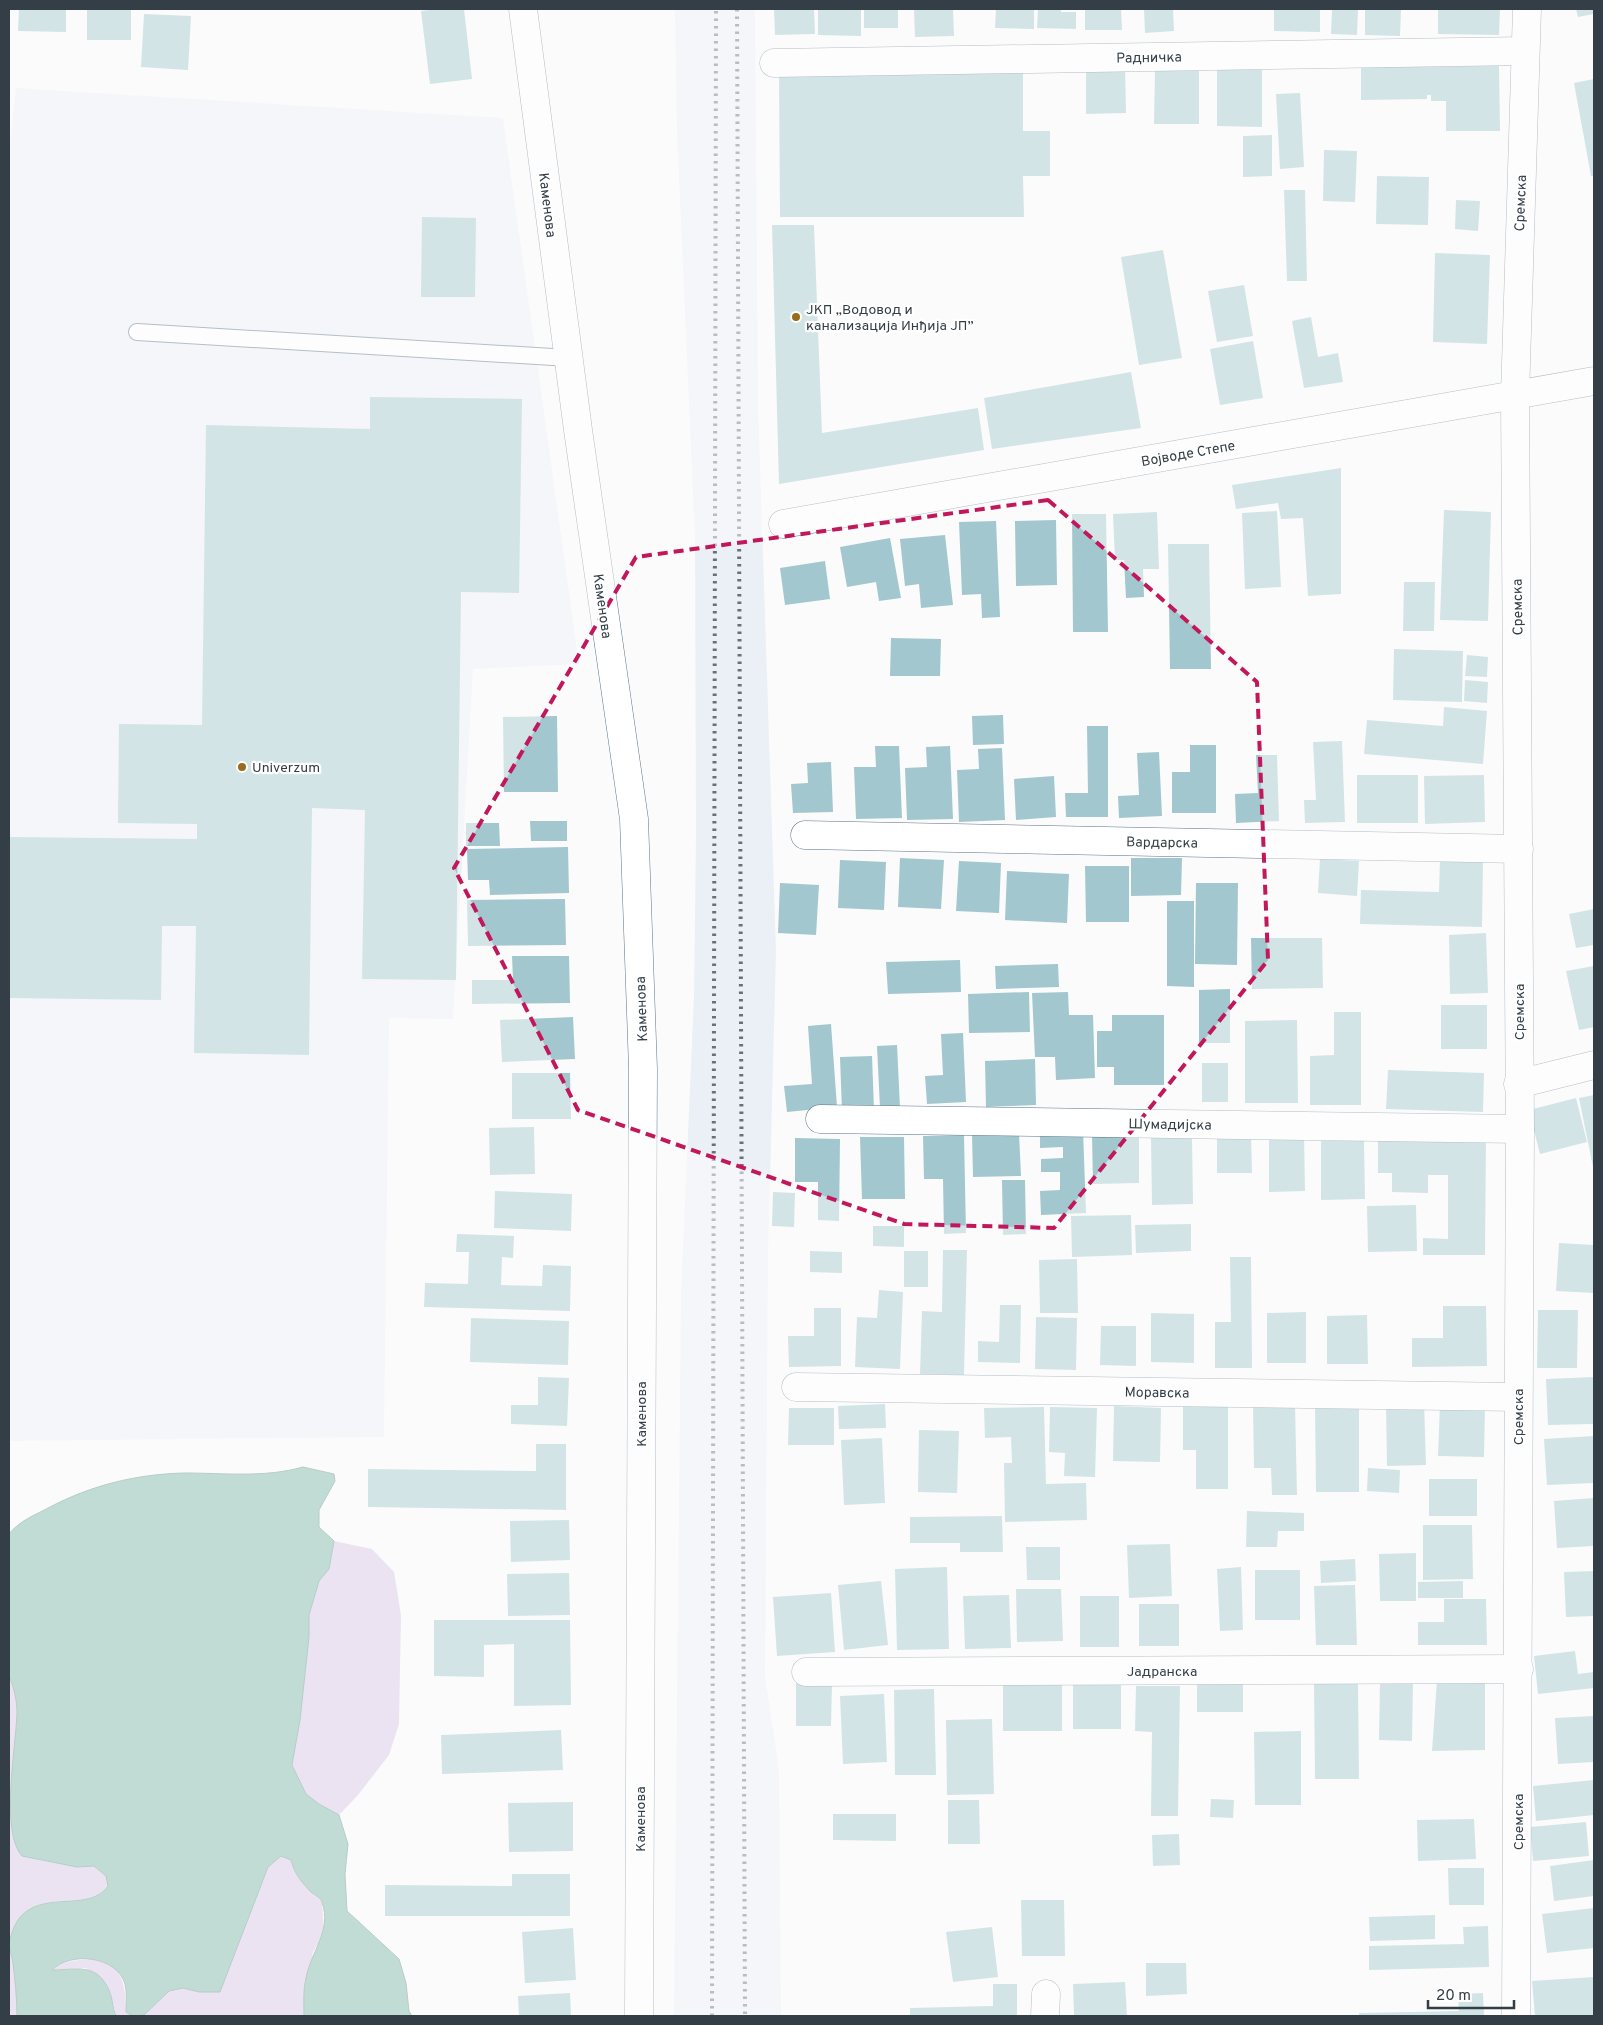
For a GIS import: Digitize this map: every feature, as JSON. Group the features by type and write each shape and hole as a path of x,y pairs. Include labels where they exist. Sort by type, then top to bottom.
{"street":[{"name":"Каменова","path":"523,9 569,358 634,819 643,1069 639,2016"},
{"name":"Сремска","path":"1516,2016 1520,1129 1518,1084 1519,849 1514,396 1524,51 1527,9"},
{"name":"Радничка","path":"774,63 1524,51"},
{"name":"Војводе Степе","path":"782,524 1594,381"},
{"name":"Вардарска","path":"805,835 1519,849"},
{"path":"1518,1084 1594,1065"},
{"name":"Шумадијска","path":"820,1119 1520,1129"},
{"name":"Моравска","path":"796,1388 1518,1397"},
{"name":"Јадранска","path":"806,1672 1519,1669"}],"lane":[{"path":"137,332 569,358"}],"highlighted area":[{"path":"1048,500 1257,682 1268,960 1054,1228 904,1224 578,1110 454,868 636,557"}],"shaded area":[{"path":"675,9 755,9 758,403 776,951 768,1255 765,1675 779,1770 781,2016 674,2016 681,1295 694,996 696,835 695,538 677,132"},
{"path":"16,88 503,118 579,664 473,669 453,1019 389,1018 384,1437 9,1441 9,155"},
{"path":"303,1467 334,1474 335,1481 319,1510 319,1527 334,1541 329,1569 319,1581 309,1615 309,1637 300,1720 292,1765 306,1794 339,1815 348,1844 345,1874 347,1911 399,1959 406,1983 409,2011 412,2016 304,2016 305,1983 323,1932 324,1912 321,1901 302,1881 294,1869 291,1860 281,1856 268,1867 220,1992 199,1992 183,1988 169,1991 144,2015 133,2016 126,2012 126,1987 120,1975 113,1967 93,1959 70,1960 52,1970 78,1969 92,1971 98,1975 109,1990 116,2016 17,2016 13,1963 9,1946 17,1921 28,1910 41,1905 85,1899 98,1895 108,1886 106,1876 94,1866 77,1867 22,1856 15,1844 10,1809 17,1713 15,1694 9,1676 9,1534 22,1522 66,1499 132,1478 185,1473 259,1474"},
{"path":"334,1541 372,1549 394,1572 401,1615 399,1724 389,1755 358,1795 339,1815 306,1794 292,1765 300,1720 309,1637 309,1615 319,1581 329,1569"},
{"path":"9,1676 17,1708 10,1809 15,1844 22,1856 77,1867 94,1866 106,1876 108,1886 98,1895 85,1899 40,1904 27,1910 17,1921 9,1946"},
{"path":"281,1856 291,1860 295,1872 303,1883 322,1900 324,1934 313,1952 304,2002 304,2016 141,2016 169,1991 183,1988 199,1992 220,1992 268,1867"},
{"path":"9,1946 13,1963 17,2016 9,2016"},
{"path":"90,1959 101,1961 116,1970 125,1992 126,2012 133,2016 116,2016 110,1991 86,1968 51,1970 65,1963"}],"building":[{"path":"19,9 66,9 66,32 18,31"},
{"path":"87,9 131,9 131,40 87,40"},
{"path":"464,9 472,79 430,84 421,11"},
{"path":"774,9 814,9 815,34 775,35"},
{"path":"818,9 861,9 861,36 818,35"},
{"path":"864,9 898,9 898,28 864,28"},
{"path":"914,9 953,9 954,36 915,37"},
{"path":"996,9 1034,9 1034,29 995,28"},
{"path":"1038,9 1061,9 1061,12 1076,12 1076,29 1037,28"},
{"path":"1085,9 1121,9 1122,30 1085,30"},
{"path":"1144,9 1173,9 1174,31 1145,33"},
{"path":"1274,9 1320,9 1320,32 1274,31"},
{"path":"1332,9 1358,9 1357,35 1331,34"},
{"path":"1365,9 1401,9 1400,36 1365,35"},
{"path":"1438,9 1500,9 1499,35 1438,34"},
{"path":"1576,9 1594,9 1594,14 1578,17"},
{"path":"144,14 191,16 188,70 141,67"},
{"path":"1125,65 1126,113 1086,114 1086,66"},
{"path":"1499,66 1500,131 1446,131 1446,101 1431,101 1431,95 1427,95 1427,99 1361,100 1361,67"},
{"path":"1217,69 1262,70 1262,127 1217,126"},
{"path":"1155,71 1199,71 1199,124 1154,124"},
{"path":"1023,73 1023,131 1050,131 1050,176 1023,176 1024,217 780,217 779,74"},
{"path":"1594,79 1594,176 1591,176 1574,83"},
{"path":"1300,93 1304,167 1280,169 1276,94"},
{"path":"1272,135 1272,176 1243,177 1243,136"},
{"path":"1324,150 1357,151 1355,202 1323,201"},
{"path":"1377,176 1429,177 1428,225 1376,224"},
{"path":"1284,190 1305,190 1307,281 1287,281"},
{"path":"1456,200 1480,201 1478,231 1455,229"},
{"path":"422,217 476,218 475,297 421,297"},
{"name":"ЈКП „Водовод и канализација Инђија ЈП”","path":"772,225 814,225 822,433 978,408 984,450 779,484"},
{"path":"1163,250 1182,358 1139,365 1121,257"},
{"path":"1435,253 1490,255 1487,344 1433,342"},
{"path":"1244,285 1253,336 1217,342 1208,291"},
{"path":"1311,317 1318,357 1338,353 1343,382 1304,388 1292,321"},
{"path":"1253,341 1263,398 1220,405 1210,349"},
{"path":"1131,372 1141,428 992,449 984,398"},
{"path":"370,397 522,399 519,593 461,592 456,980 362,979 365,810 312,808 309,1055 194,1053 196,926 162,926 161,1000 9,998 9,837 197,839 197,824 118,823 119,724 202,725 206,425 370,429"},
{"path":"1341,468 1341,594 1308,596 1303,518 1281,519 1278,503 1236,509 1232,485"},
{"path":"1444,510 1491,512 1488,621 1440,620"},
{"path":"1277,511 1281,587 1245,589 1242,513"},
{"path":"1157,512 1159,569 1143,569 1144,597 1126,598 1124,560 1115,560 1113,514"},
{"path":"1072,514 1106,514 1108,632 1073,632"},
{"path":"1056,520 1057,585 1016,586 1015,521"},
{"path":"996,521 1000,617 982,618 981,594 962,595 959,522"},
{"path":"945,535 953,605 921,608 919,584 905,586 900,539"},
{"path":"890,538 901,598 879,601 876,582 847,587 840,547"},
{"path":"1168,544 1209,544 1211,669 1170,669"},
{"path":"825,561 830,599 785,605 780,568"},
{"path":"1404,582 1435,582 1434,631 1403,631"},
{"path":"891,638 941,639 940,676 890,676"},
{"path":"1394,649 1463,651 1462,702 1393,700"},
{"path":"1467,655 1488,657 1487,677 1465,676"},
{"path":"1465,680 1488,682 1487,703 1464,701"},
{"path":"1444,707 1487,711 1483,764 1364,754 1367,720 1443,726"},
{"path":"1003,715 1004,744 973,745 972,716"},
{"path":"557,716 558,792 504,792 503,717"},
{"path":"1087,726 1108,726 1108,817 1066,817 1065,793 1088,793"},
{"path":"1342,741 1345,822 1305,823 1304,800 1316,800 1313,742"},
{"path":"1190,745 1216,745 1216,813 1172,813 1172,772 1190,772"},
{"path":"875,746 899,746 902,818 856,819 854,767 876,767"},
{"path":"950,746 953,819 907,820 905,768 927,767 926,747"},
{"path":"1002,748 1005,820 959,822 957,770 979,769 978,749"},
{"path":"1159,752 1162,816 1119,818 1118,796 1139,795 1137,753"},
{"path":"1256,755 1277,755 1279,821 1236,823 1235,794 1258,793"},
{"path":"831,762 833,812 793,813 791,784 808,783 807,763"},
{"path":"1357,775 1418,775 1418,823 1357,823"},
{"path":"1484,775 1485,822 1425,824 1424,776"},
{"path":"1054,776 1056,817 1016,820 1014,779"},
{"path":"530,821 567,821 567,841 531,841"},
{"path":"466,823 499,823 500,846 466,846"},
{"path":"568,847 569,893 490,895 489,880 468,880 467,849"},
{"path":"900,858 944,860 941,909 898,907"},
{"path":"1131,858 1182,858 1181,895 1131,896"},
{"path":"1320,859 1359,861 1357,896 1318,893"},
{"path":"1440,859 1483,859 1482,927 1360,924 1361,890 1439,892"},
{"path":"840,860 886,862 884,910 838,908"},
{"path":"959,861 1001,863 999,913 956,911"},
{"path":"1085,866 1129,866 1129,922 1086,922"},
{"path":"1007,871 1069,874 1067,923 1005,920"},
{"path":"780,883 819,885 816,935 778,933"},
{"path":"1196,883 1238,883 1237,965 1195,964"},
{"path":"565,899 566,945 468,946 467,900"},
{"path":"1167,901 1194,901 1194,987 1167,986"},
{"path":"1594,909 1594,945 1576,948 1569,914"},
{"path":"1486,933 1488,993 1450,994 1449,935"},
{"path":"1251,938 1322,938 1323,988 1252,989"},
{"path":"512,956 569,956 570,1003 472,1004 472,980 513,980"},
{"path":"960,960 961,992 888,994 886,962"},
{"path":"1058,964 1059,987 996,989 995,966"},
{"path":"1594,966 1594,1027 1579,1030 1566,971"},
{"path":"1230,989 1230,1043 1199,1043 1199,990"},
{"path":"1029,992 1030,1032 969,1033 968,994"},
{"path":"1068,992 1069,1015 1093,1015 1095,1078 1056,1080 1055,1057 1035,1057 1032,993"},
{"path":"1441,1005 1487,1005 1487,1049 1441,1049"},
{"path":"1334,1012 1361,1012 1361,1105 1310,1105 1310,1056 1334,1055"},
{"path":"1112,1015 1164,1015 1164,1085 1114,1085 1114,1067 1097,1067 1097,1031 1112,1031"},
{"path":"573,1017 575,1059 502,1062 500,1020"},
{"path":"1297,1020 1298,1103 1245,1103 1245,1021"},
{"path":"831,1024 837,1107 787,1112 784,1086 812,1084 808,1026"},
{"path":"963,1033 966,1102 927,1104 925,1076 943,1075 941,1034"},
{"path":"897,1045 900,1108 880,1108 877,1046"},
{"path":"872,1056 874,1110 842,1111 840,1057"},
{"path":"1035,1059 1036,1105 986,1107 985,1061"},
{"path":"1202,1063 1228,1063 1228,1102 1202,1102"},
{"path":"1388,1070 1484,1073 1483,1112 1386,1109"},
{"path":"512,1073 570,1073 571,1119 512,1119"},
{"path":"1594,1095 1594,1166 1593,1167 1579,1098"},
{"path":"1576,1098 1587,1142 1540,1154 1529,1110"},
{"path":"534,1127 535,1174 490,1175 489,1128"},
{"path":"1083,1130 1086,1213 1041,1215 1040,1191 1060,1190 1060,1172 1041,1172 1041,1159 1063,1158 1063,1147 1040,1148 1040,1131"},
{"path":"1019,1133 1021,1176 973,1177 972,1134"},
{"path":"1139,1134 1139,1183 1093,1184 1092,1135"},
{"path":"1304,1134 1305,1191 1269,1192 1269,1135"},
{"path":"1378,1134 1486,1135 1485,1255 1423,1255 1423,1238 1448,1239 1448,1175 1428,1175 1428,1193 1392,1192 1392,1173 1378,1173"},
{"path":"964,1135 966,1233 944,1234 943,1179 924,1179 923,1136"},
{"path":"1251,1135 1252,1173 1217,1173 1217,1136"},
{"path":"860,1137 904,1137 905,1199 862,1199"},
{"path":"795,1138 840,1139 839,1221 818,1220 818,1182 795,1182"},
{"path":"1151,1138 1192,1138 1193,1204 1152,1205"},
{"path":"1321,1141 1364,1141 1365,1199 1321,1200"},
{"path":"1002,1180 1025,1180 1026,1234 1003,1235"},
{"path":"495,1191 572,1194 571,1231 494,1228"},
{"path":"773,1192 795,1193 794,1227 772,1226"},
{"path":"1416,1205 1417,1251 1368,1252 1367,1206"},
{"path":"1131,1215 1132,1255 1072,1257 1071,1216"},
{"path":"1191,1224 1191,1251 1136,1253 1135,1225"},
{"path":"873,1226 904,1226 904,1247 873,1246"},
{"path":"457,1234 514,1236 513,1258 502,1257 501,1285 542,1286 543,1265 571,1266 570,1311 424,1307 425,1283 468,1284 469,1252 456,1252"},
{"path":"1559,1243 1594,1245 1594,1293 1556,1291"},
{"path":"943,1250 967,1250 964,1375 920,1374 922,1311 942,1312"},
{"path":"810,1251 842,1252 842,1273 810,1272"},
{"path":"904,1251 928,1251 928,1287 904,1287"},
{"path":"1230,1257 1251,1257 1252,1368 1215,1368 1215,1322 1231,1322"},
{"path":"1077,1259 1078,1313 1040,1313 1039,1260"},
{"path":"879,1290 903,1292 900,1369 855,1367 857,1317 877,1318"},
{"path":"1000,1305 1021,1305 1020,1363 978,1362 978,1341 999,1342"},
{"path":"1443,1306 1486,1306 1487,1366 1412,1367 1412,1338 1443,1338"},
{"path":"814,1308 841,1308 841,1366 789,1367 788,1336 814,1336"},
{"path":"1538,1310 1578,1310 1577,1368 1537,1368"},
{"path":"1306,1312 1306,1363 1267,1363 1267,1313"},
{"path":"1151,1313 1194,1314 1194,1363 1151,1362"},
{"path":"1367,1315 1368,1364 1327,1364 1327,1316"},
{"path":"1036,1317 1077,1318 1076,1370 1035,1369"},
{"path":"471,1318 569,1321 568,1365 470,1362"},
{"path":"1101,1326 1136,1326 1136,1366 1100,1365"},
{"path":"538,1377 569,1378 567,1426 511,1424 511,1405 538,1405"},
{"path":"1594,1377 1594,1424 1548,1425 1546,1379"},
{"path":"1386,1402 1424,1402 1426,1465 1387,1466"},
{"path":"885,1404 886,1428 839,1429 838,1406"},
{"path":"1253,1404 1295,1404 1297,1495 1272,1495 1271,1468 1254,1468"},
{"path":"1315,1404 1359,1404 1359,1492 1316,1492"},
{"path":"1440,1405 1485,1406 1484,1457 1438,1456"},
{"path":"1114,1406 1161,1408 1160,1462 1113,1461"},
{"path":"1183,1406 1228,1407 1228,1489 1196,1489 1196,1450 1183,1450"},
{"path":"1044,1407 1046,1484 1086,1483 1087,1520 1005,1522 1004,1463 1012,1463 1011,1437 985,1438 984,1408"},
{"path":"1050,1407 1097,1408 1095,1477 1064,1476 1065,1453 1049,1452"},
{"path":"789,1408 834,1408 834,1445 788,1445"},
{"path":"919,1430 959,1431 957,1493 918,1492"},
{"path":"1594,1436 1594,1483 1547,1485 1544,1439"},
{"path":"882,1438 885,1503 844,1505 841,1440"},
{"path":"536,1444 566,1444 566,1510 368,1507 368,1469 536,1471"},
{"path":"1368,1468 1400,1470 1399,1493 1367,1491"},
{"path":"1429,1479 1477,1479 1477,1516 1429,1516"},
{"path":"1594,1498 1594,1546 1557,1548 1554,1501"},
{"path":"1247,1511 1304,1513 1304,1531 1278,1531 1277,1547 1246,1547"},
{"path":"1002,1516 1003,1552 960,1552 960,1543 910,1543 910,1517"},
{"path":"569,1520 570,1560 511,1562 510,1521"},
{"path":"1423,1525 1472,1525 1473,1579 1423,1580"},
{"path":"1170,1544 1172,1596 1129,1598 1127,1545"},
{"path":"1026,1547 1060,1547 1060,1580 1027,1580"},
{"path":"1416,1553 1416,1601 1380,1601 1379,1554"},
{"path":"1355,1559 1356,1581 1321,1583 1320,1561"},
{"path":"947,1567 949,1649 897,1650 895,1569"},
{"path":"1241,1567 1243,1630 1220,1631 1217,1569"},
{"path":"1255,1570 1300,1570 1300,1620 1255,1620"},
{"path":"1594,1571 1594,1616 1566,1617 1564,1572"},
{"path":"569,1573 570,1615 508,1616 507,1574"},
{"path":"881,1581 888,1645 844,1650 838,1585"},
{"path":"1463,1581 1463,1598 1418,1598 1418,1582"},
{"path":"1355,1585 1357,1645 1316,1645 1314,1586"},
{"path":"1016,1589 1061,1589 1063,1641 1017,1642"},
{"path":"831,1593 835,1652 777,1656 773,1597"},
{"path":"1009,1595 1011,1648 965,1649 963,1596"},
{"path":"1080,1596 1119,1596 1119,1647 1080,1647"},
{"path":"1444,1599 1486,1599 1487,1645 1418,1645 1418,1622 1444,1622"},
{"path":"1139,1604 1179,1604 1179,1646 1139,1646"},
{"path":"434,1620 570,1620 571,1705 514,1706 514,1644 484,1645 484,1677 434,1676"},
{"path":"1575,1651 1578,1674 1594,1672 1594,1688 1538,1694 1534,1656"},
{"path":"1437,1680 1485,1680 1485,1750 1432,1751"},
{"path":"1121,1681 1121,1729 1073,1729 1073,1682"},
{"path":"1314,1681 1358,1682 1359,1779 1315,1779"},
{"path":"1380,1682 1413,1682 1412,1741 1379,1740"},
{"path":"796,1683 832,1684 831,1726 796,1726"},
{"path":"1197,1683 1243,1683 1243,1712 1197,1712"},
{"path":"1003,1685 1062,1685 1062,1731 1003,1731"},
{"path":"1136,1686 1180,1686 1178,1816 1151,1816 1152,1732 1135,1731"},
{"path":"934,1689 936,1775 895,1775 894,1690"},
{"path":"884,1694 887,1762 843,1764 840,1696"},
{"path":"1594,1716 1594,1762 1558,1764 1555,1718"},
{"path":"992,1719 994,1794 947,1795 946,1720"},
{"path":"561,1730 563,1770 442,1774 441,1735"},
{"path":"1301,1731 1301,1805 1255,1805 1254,1732"},
{"path":"1594,1780 1594,1815 1536,1821 1533,1786"},
{"path":"1211,1799 1234,1800 1233,1818 1210,1817"},
{"path":"948,1800 979,1800 980,1844 948,1844"},
{"path":"573,1802 573,1851 509,1852 508,1803"},
{"path":"833,1814 896,1814 896,1841 833,1840"},
{"path":"1474,1819 1476,1859 1418,1861 1417,1820"},
{"path":"1586,1822 1589,1856 1533,1861 1530,1827"},
{"path":"1179,1834 1180,1865 1153,1866 1152,1835"},
{"path":"1594,1860 1594,1896 1554,1901 1550,1866"},
{"path":"1448,1868 1484,1868 1484,1905 1449,1905"},
{"path":"512,1874 570,1874 570,1916 385,1916 385,1885 512,1886"},
{"path":"1021,1900 1064,1900 1065,1956 1022,1956"},
{"path":"1594,1908 1594,1948 1547,1953 1542,1914"},
{"path":"1435,1915 1435,1939 1370,1941 1369,1917"},
{"path":"1488,1926 1489,1967 1369,1970 1369,1946 1464,1944 1463,1927"},
{"path":"992,1927 998,1977 953,1982 946,1932"},
{"path":"573,1928 576,1980 525,1983 522,1932"},
{"path":"1146,1963 1186,1963 1187,1994 1146,1996"},
{"path":"1594,1977 1594,2016 1535,2016 1532,1981"},
{"path":"1125,1982 1127,2016 1074,2016 1073,1984"},
{"path":"993,1984 1017,1984 1017,2016 910,2016 910,2008 993,2006"},
{"path":"570,1993 571,2016 519,2016 518,1996"},
{"path":"1483,1993 1484,2016 1359,2016 1359,2013 1459,2011 1458,1994"}],"railway":[{"path":"712,2016 716,9"},
{"path":"737,9 745,2016"}],"place":[{"name":"ЈКП „Водовод и канализација Инђија ЈП”","path":"796,317"},
{"name":"Univerzum","path":"242,767"}]}
